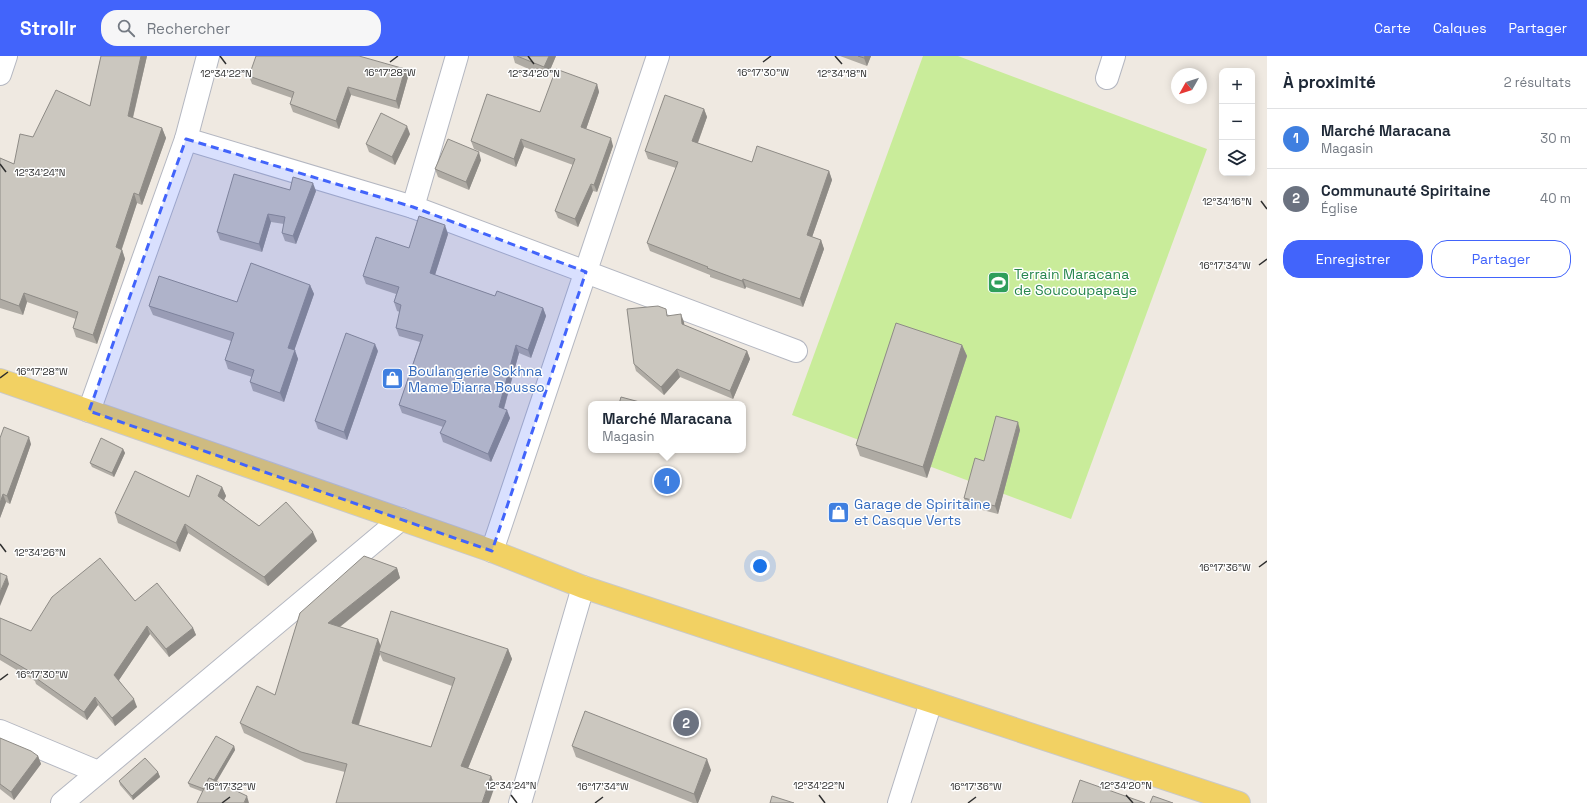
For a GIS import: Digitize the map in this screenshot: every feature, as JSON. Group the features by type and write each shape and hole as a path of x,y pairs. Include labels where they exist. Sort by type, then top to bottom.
{"main road":[{"path":"0,380 492,551 583,587 1239,803"}],"street":[{"path":"0,74 6,56"},
{"path":"89,411 186,139 208,56"},
{"path":"412,207 458,56"},
{"path":"492,551 658,56"},
{"path":"1106,78 1114,56"},
{"path":"186,139 412,207 796,351"},
{"path":"62,803 401,519"},
{"path":"520,803 583,587"},
{"path":"899,803 931,702"},
{"path":"0,731 98,772"}],"highlighted area":[{"path":"186,139 413,207 586,272 492,551 89,411"}],"green space":[{"name":"Terrain Maracana de Soucoupapaye","path":"923,56 958,56 1207,149 1071,519 792,415"}],"building":[{"path":"101,56 141,56 128,116 162,128 139,195 134,193 116,247 122,250 93,335 73,328 78,312 24,293 19,306 0,299 0,158 14,164 20,134 33,137 56,90 90,106"},
{"path":"256,56 359,56 405,69 396,101 348,87 336,121 290,104 294,92 249,76"},
{"path":"517,56 549,56 544,67"},
{"path":"556,69 597,84 581,127 611,138 594,185 591,184 575,219 555,211 575,159 521,139 514,159 471,141 487,94 540,112"},
{"path":"665,95 704,109 692,141 752,162 757,146 829,171 807,235 821,240 800,299 743,279 742,281 647,243 678,162 645,151"},
{"path":"381,113 407,126 392,157 366,144"},
{"path":"448,139 479,152 466,182 435,169"},
{"path":"234,174 290,190 293,177 313,183 293,236 282,233 285,217 268,214 259,244 217,232"},
{"path":"419,216 445,225 430,273 495,296 497,291 543,308 528,350 516,345 499,407 507,410 488,454 440,433 446,421 399,405 423,335 396,328 401,305 394,302 399,287 363,276 376,237 409,248"},
{"path":"251,263 310,285 288,348 295,350 280,393 250,382 254,370 225,360 234,333 149,306 159,276 237,302"},
{"path":"658,306 666,309 667,316 681,314 682,324 747,351 730,391 677,369 661,387 634,364 627,309"},
{"path":"896,323 962,345 923,467 856,445"},
{"path":"346,333 375,344 344,432 315,421"},
{"path":"621,397 636,401 620,401"},
{"path":"996,416 1018,422 995,506 964,498 975,458 984,461"},
{"path":"4,427 29,437 7,496 3,494 0,503 0,438"},
{"path":"101,438 123,449 112,473 90,463"},
{"path":"135,471 189,497 197,475 222,487 218,496 259,526 286,502 313,532 264,577 185,524 176,543 115,513"},
{"path":"364,556 397,568 328,623 378,639 352,723 431,747 455,678 379,651 391,611 508,649 461,766 491,776 482,803 336,803 347,764 301,752 240,723 257,686 275,695 300,613"},
{"path":"100,558 135,601 157,583 193,628 166,649 147,626 114,675 134,699 112,718 95,697 84,712 33,676 34,674 0,654 0,618 31,631 52,597"},
{"path":"0,573 7,576 0,592"},
{"path":"585,711 707,759 694,794 572,746"},
{"path":"216,736 234,746 214,780 209,778 204,789 188,783"},
{"path":"0,738 31,751 38,756 11,792 0,784"},
{"path":"145,758 158,772 132,796 119,781"},
{"path":"209,778 247,796 244,803 197,803"},
{"path":"1080,780 1145,803 1072,803"},
{"path":"772,796 794,803 770,803"},
{"path":"1153,796 1173,803 1150,803"}],"place":[{"name":"Terrain Maracana de Soucoupapaye","path":"999,282"},
{"name":"Boulangerie Sokhna Mame Diarra Bousso","path":"392,379"},
{"name":"Marché Maracana","path":"667,481"},
{"name":"Garage de Spiritaine et Casque Verts","path":"839,512"},
{"name":"Communauté Spiritaine","path":"686,723"}]}
